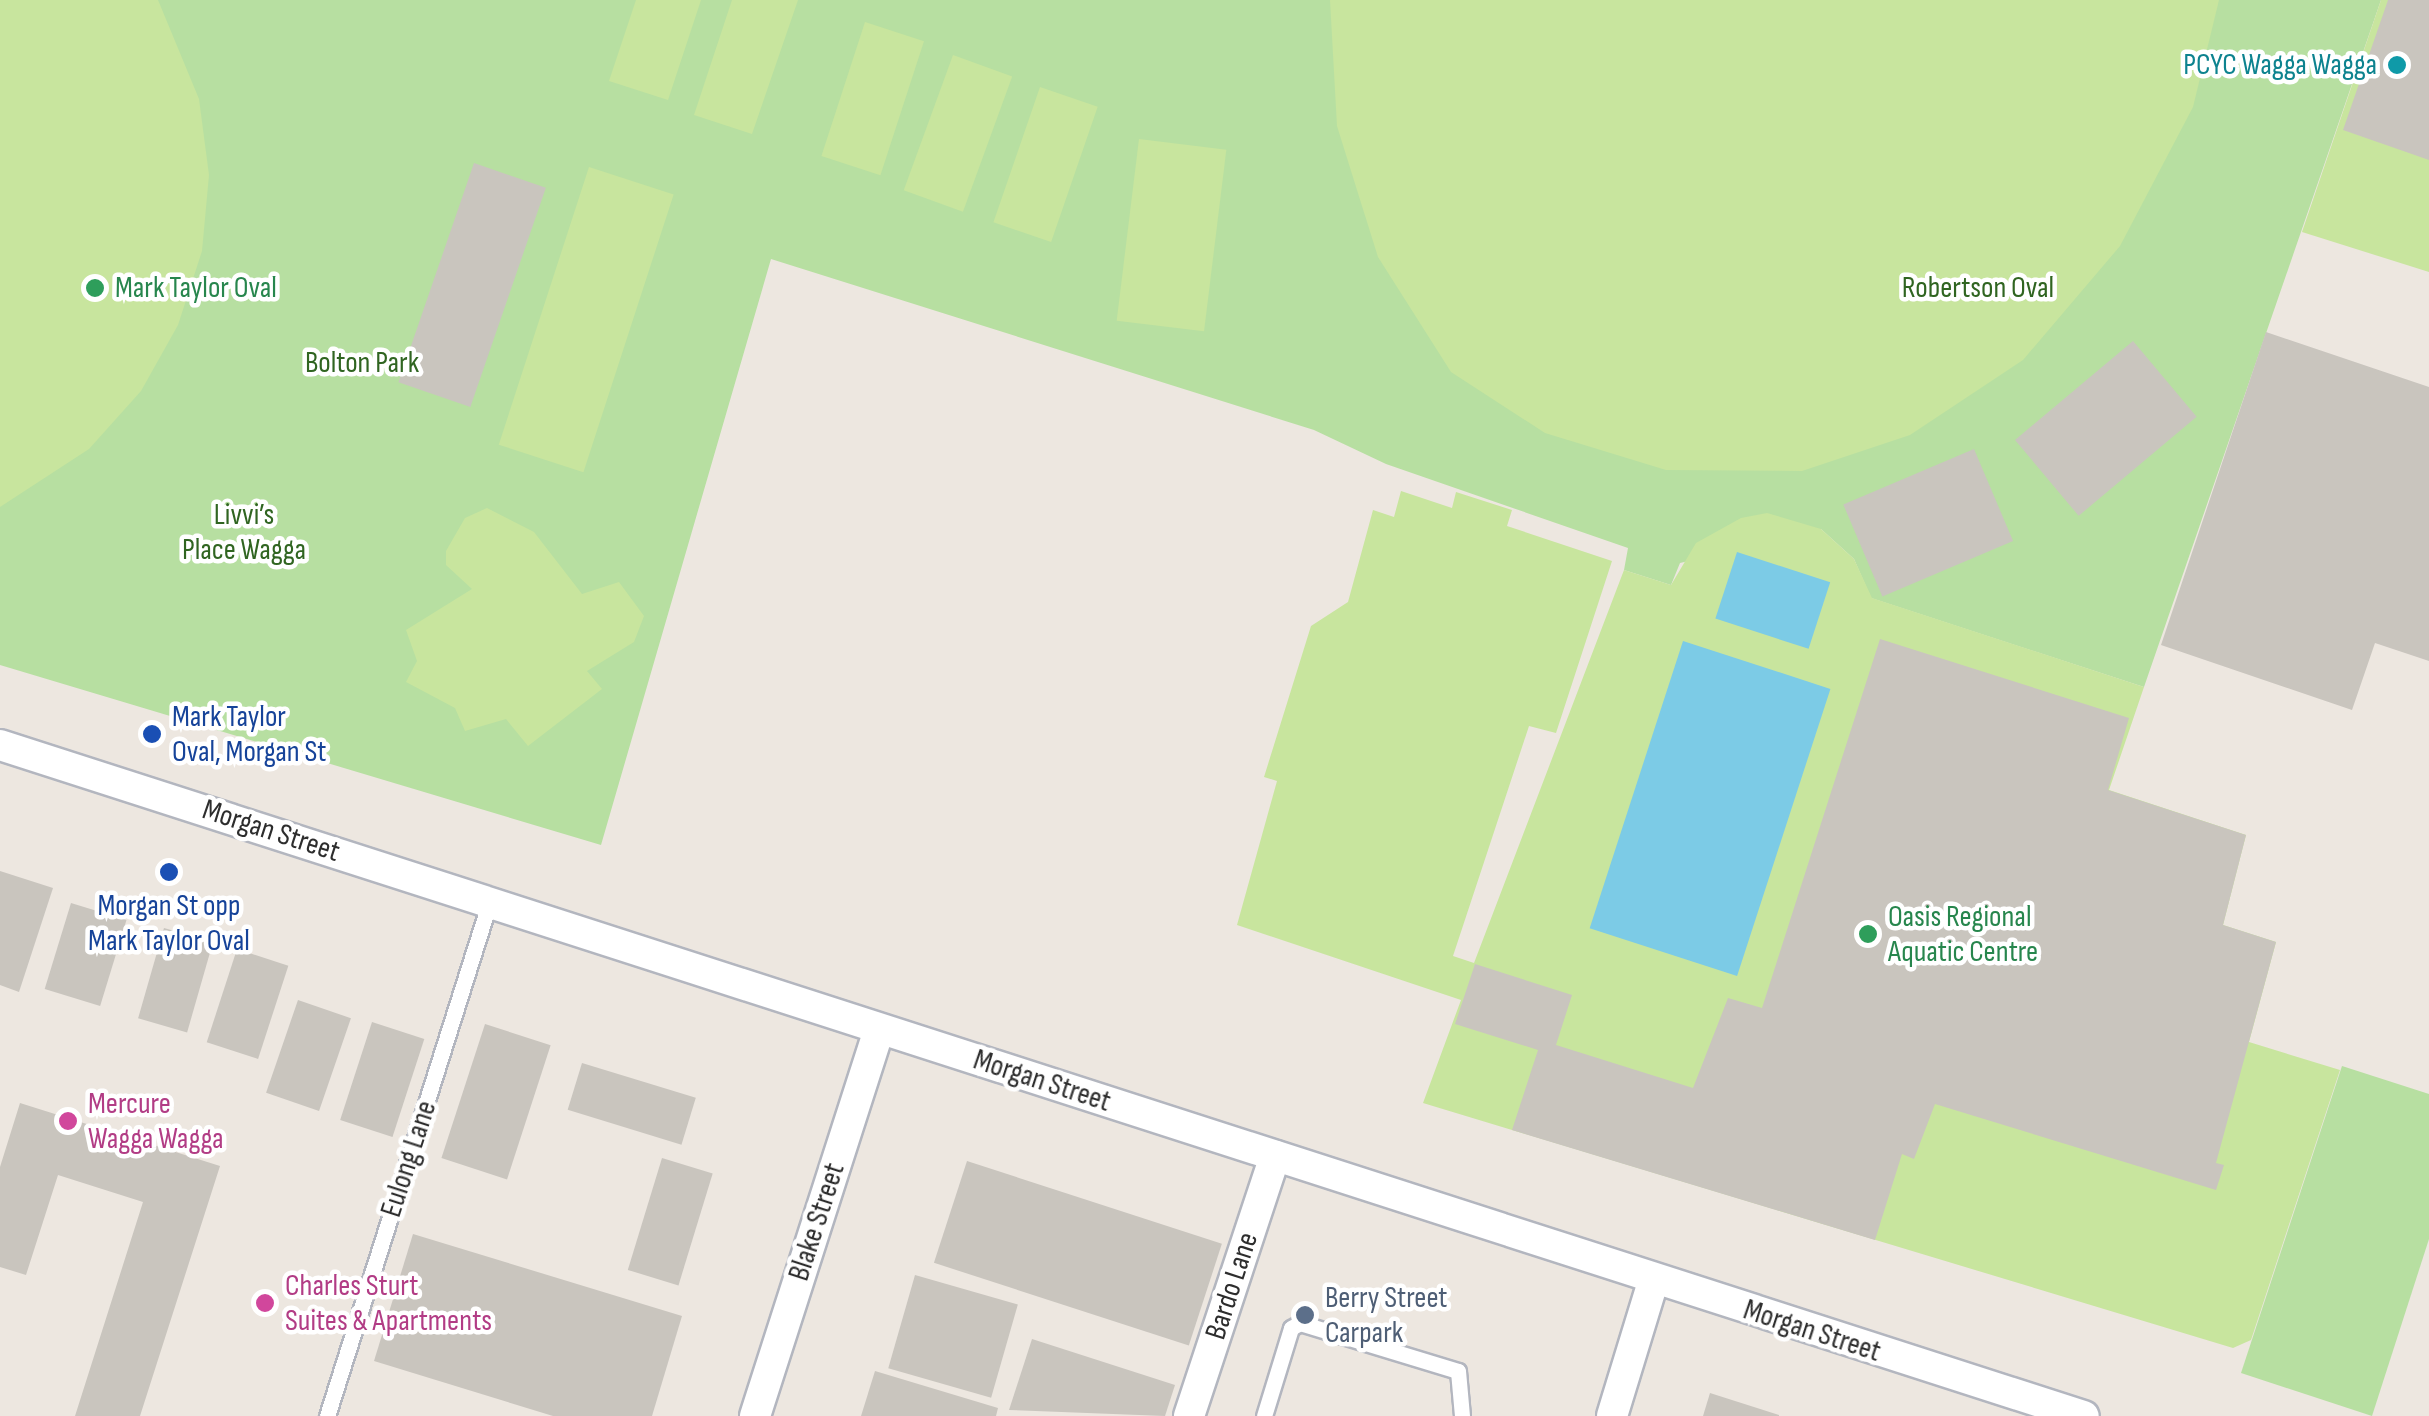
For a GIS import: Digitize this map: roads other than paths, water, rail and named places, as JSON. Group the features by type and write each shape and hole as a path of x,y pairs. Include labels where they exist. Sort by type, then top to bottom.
{"street":[{"name":"Morgan Street","path":"0,745 2084,1416"},
{"name":"Blake Street","path":"755,1416 880,1029"},
{"name":"Bardo Lane","path":"1189,1416 1275,1156"},
{"path":"1612,1416 1654,1279"}],"lane":[{"name":"Eulong Lane","path":"327,1416 490,902"},
{"path":"1264,1416 1290,1328 1300,1322 1458,1371 1462,1416"}],"water":[{"path":"1737,552 1830,582 1809,649 1715,619"},
{"path":"1683,641 1830,689 1737,976 1590,928"}],"place":[{"name":"PCYC Wagga Wagga","path":"2397,65"},
{"name":"Mark Taylor Oval","path":"95,288"},
{"name":"Mark Taylor Oval, Morgan St","path":"152,734"},
{"name":"Morgan St opp Mark Taylor Oval","path":"169,872"},
{"name":"Oasis Regional Aquatic Centre","path":"1868,934"},
{"name":"Mercure Wagga Wagga","path":"68,1121"},
{"name":"Charles Sturt Suites & Apartments","path":"265,1303"},
{"name":"Berry Street Carpark","path":"1305,1315"}],"park label":[{"name":"Robertson Oval","path":"1978,288"},
{"name":"Bolton Park","path":"362,363"},
{"name":"Livvi’s Place Wagga","path":"244,532"}]}
